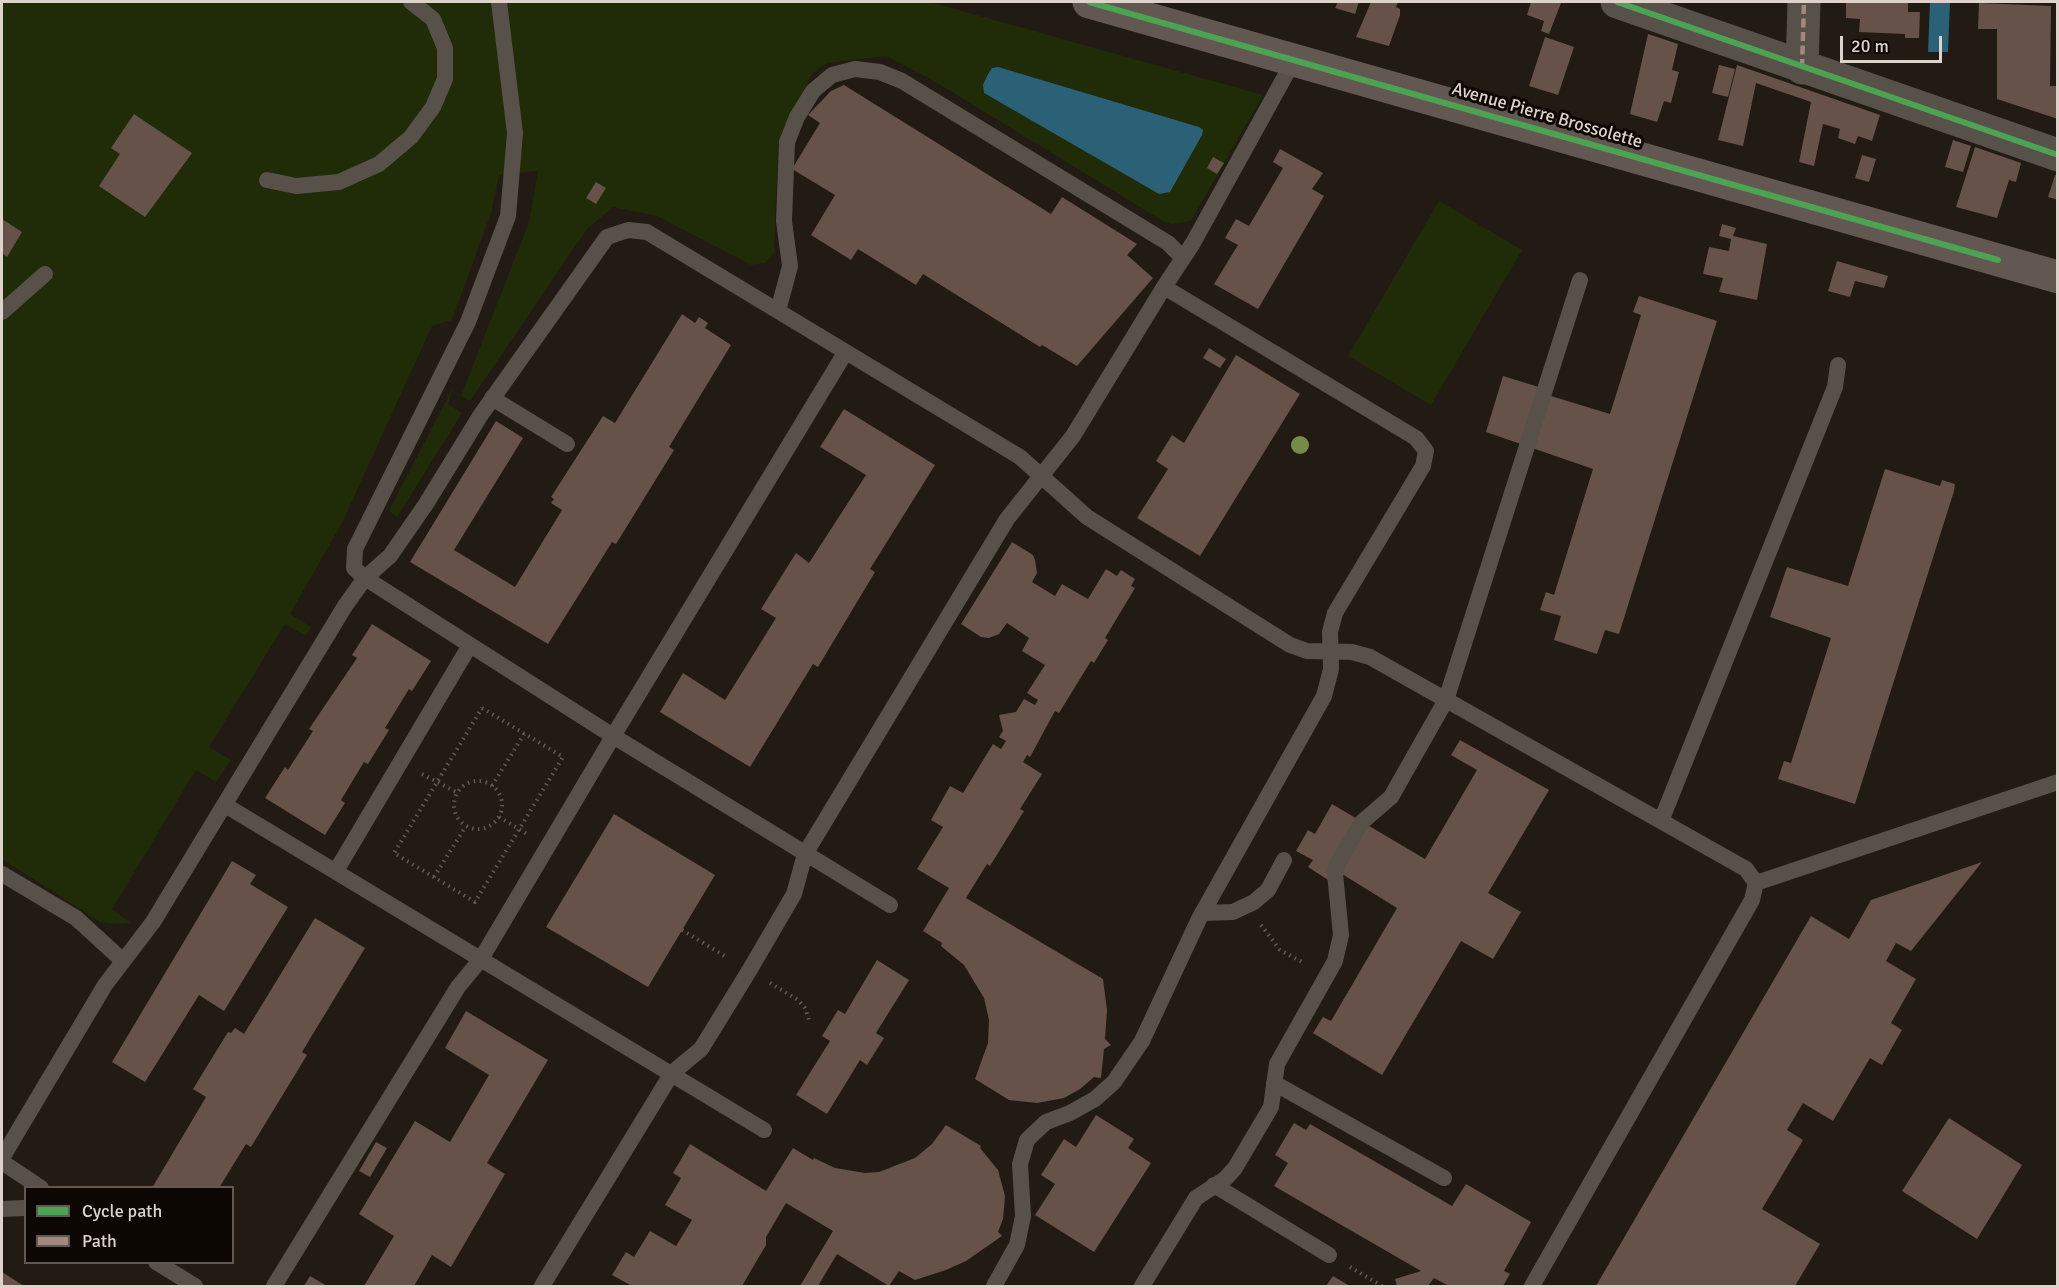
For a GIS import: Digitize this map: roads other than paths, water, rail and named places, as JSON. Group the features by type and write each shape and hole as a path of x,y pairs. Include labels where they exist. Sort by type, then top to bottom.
{"main road":[{"name":"Avenue Pierre Brossolette","path":"1089,2 2058,277"}],"street":[{"path":"1802,68 1804,2"},
{"path":"1624,3 1802,68 2058,155"}],"lane":[{"path":"267,180 296,186 339,182 380,164 411,137 433,107 445,79 445,48 434,19 411,2"},
{"path":"499,2 515,133 508,216 468,322 356,549 354,568 365,578 613,736 890,905"},
{"path":"542,1287 672,1073 701,1049 749,971 794,894 805,854 1007,519 1073,436 1183,258 1294,60"},
{"path":"778,311 790,266 784,221 787,142 797,117 813,91 832,75 855,69 880,72 902,81 1168,243 1183,258"},
{"path":"38,1186 2,1160 122,960 153,922 345,606 365,578 390,556 492,398 607,237 628,230 647,231 1020,458 1043,475 1087,517 1274,636 1307,651 1352,652 1370,657 1746,869 1756,883 1752,900 1532,1287"},
{"path":"2,312 45,274"},
{"path":"1143,1287 1196,1198 1225,1179 1235,1168 1271,1107 1278,1064 1335,961 1341,935 1335,873 1337,864 1362,822 1391,797 1446,700 1580,279"},
{"path":"994,1287 1017,1245 1023,1216 1020,1164 1027,1140 1046,1122 1095,1099 1114,1082 1142,1041 1202,913 1324,696 1329,682 1330,632 1335,613 1423,466 1426,451 1416,438 1164,287"},
{"path":"274,1287 458,987 481,959 845,353"},
{"path":"1661,821 1835,387 1839,365"},
{"path":"492,398 567,444"},
{"path":"336,871 470,645"},
{"path":"1756,883 2058,782"},
{"path":"225,805 764,1130"},
{"path":"1202,913 1233,912 1254,902 1268,890 1284,860"},
{"path":"2,874 76,918 122,960"},
{"path":"1274,1083 1444,1178"},
{"path":"1214,1185 1329,1255"},
{"path":"2,1209 24,1208"},
{"path":"158,1264 195,1287"}],"water":[{"path":"1930,2 1950,2 1948,52 1928,52"},
{"path":"998,67 1199,127 1203,130 1202,135 1170,192 1159,194 984,93 983,85 988,74 992,68"}]}
